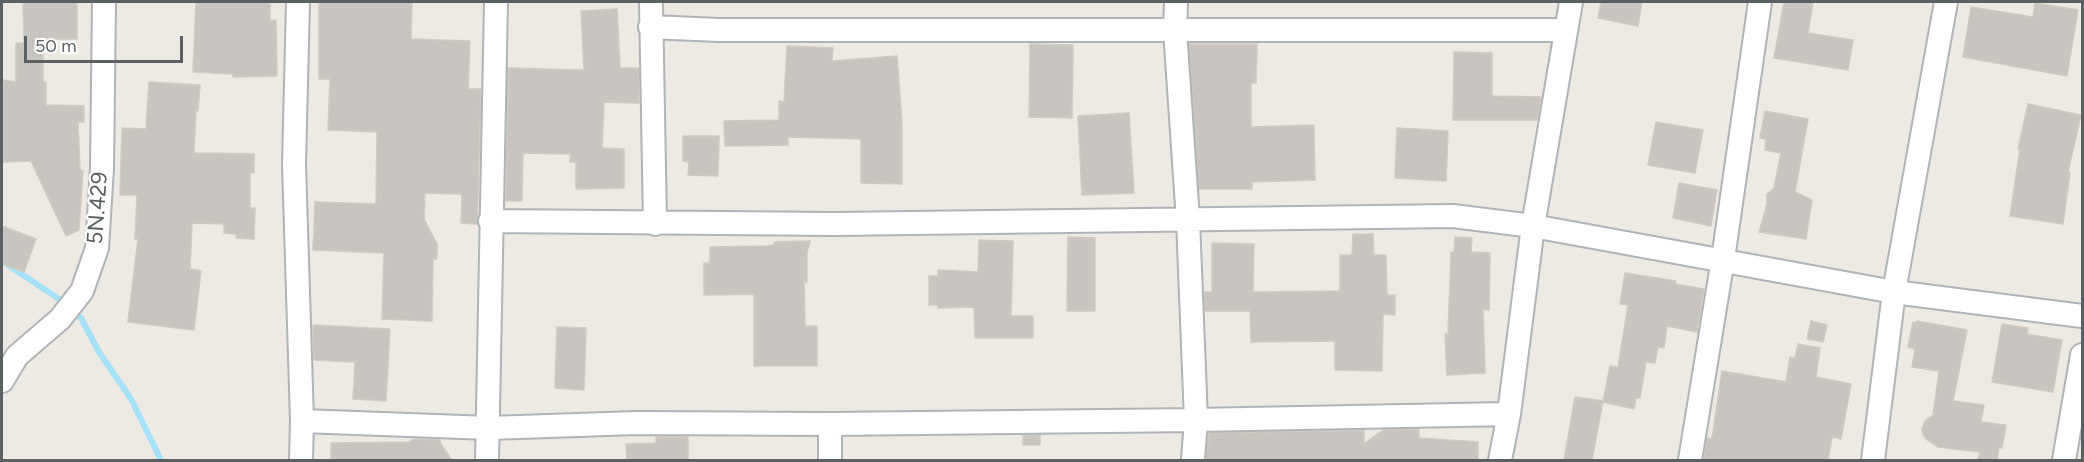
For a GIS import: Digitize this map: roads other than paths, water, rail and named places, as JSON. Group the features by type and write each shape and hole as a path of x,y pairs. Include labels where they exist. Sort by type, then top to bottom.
{"street":[{"name":"5N.429","path":"2,381 9,351 60,318 82,291 98,248 102,168 104,2"},
{"path":"298,2 294,164 302,421 301,460"},
{"path":"487,460 496,2"},
{"path":"651,2 655,224"},
{"path":"1176,2 1175,30 1188,220 1196,420 1193,460"},
{"path":"1500,460 1509,414 1533,226 1571,2"},
{"path":"1690,460 1723,259 1760,2"},
{"path":"1873,460 1894,292 1946,2"},
{"path":"650,27 719,30 1566,30"},
{"path":"490,221 835,224 1454,216 1533,226 1894,292 2082,316"},
{"path":"2064,460 2082,355"},
{"path":"302,421 489,428 637,423 830,424 1509,414"},
{"path":"830,424 830,460"}],"waterway":[{"path":"2,261 62,301 81,318 99,352 131,399 161,460"}]}
